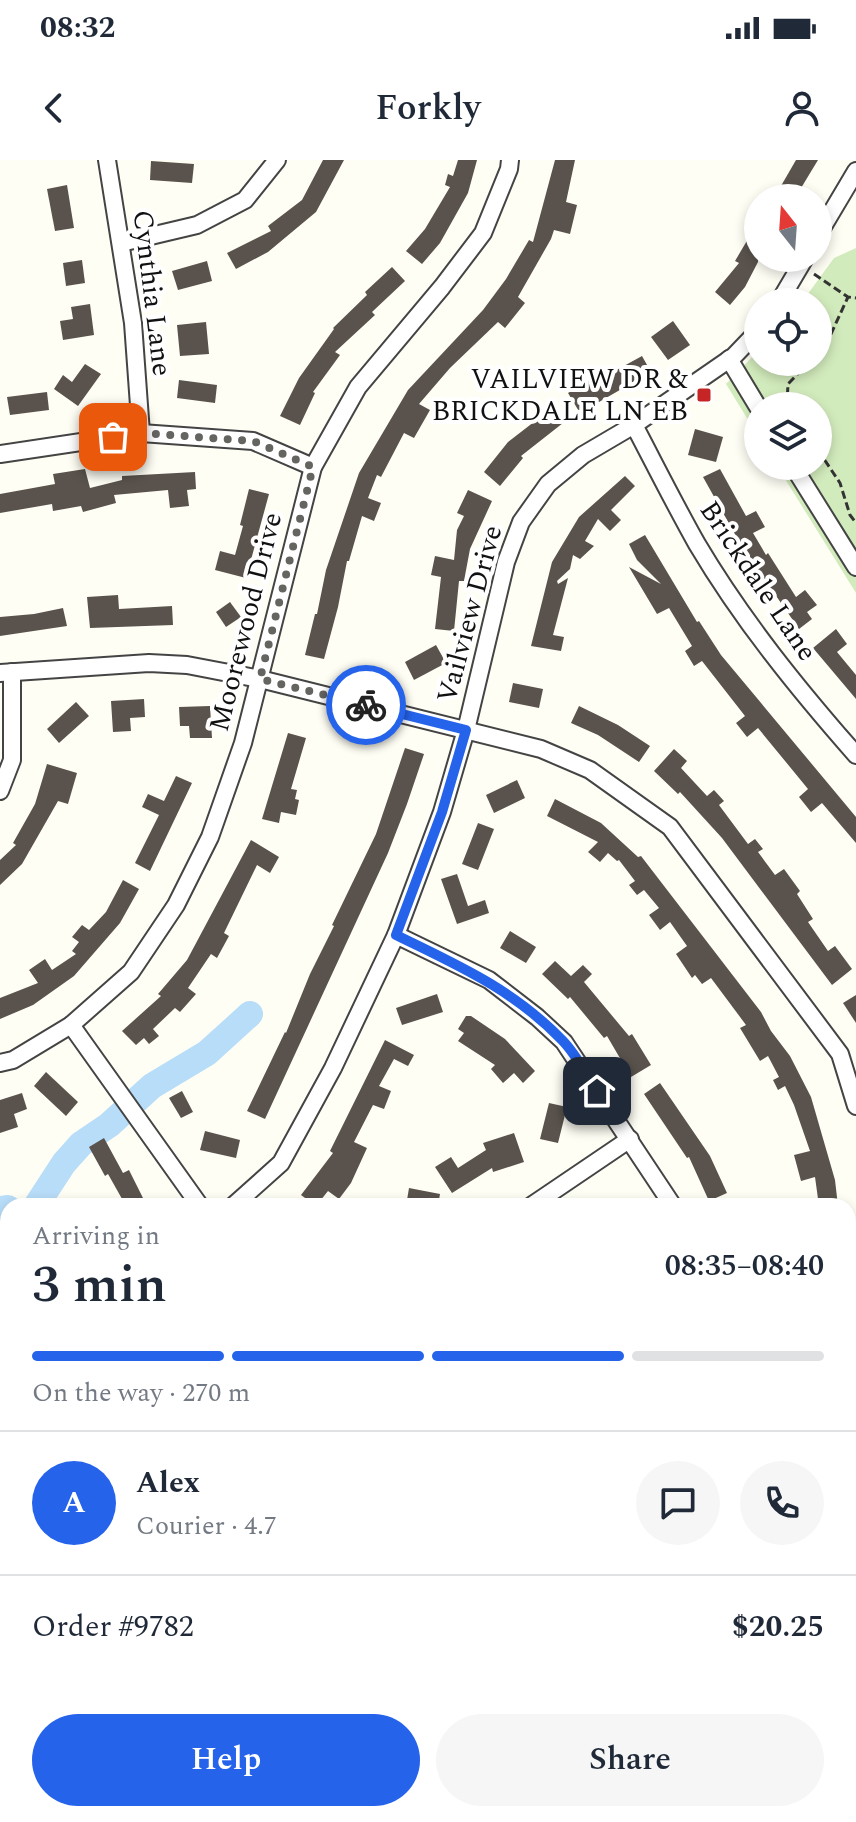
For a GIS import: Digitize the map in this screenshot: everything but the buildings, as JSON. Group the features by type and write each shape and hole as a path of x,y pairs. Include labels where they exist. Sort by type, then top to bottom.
{"street":[{"name":"Cynthia Lane","path":"107,160 133,323 141,433"},
{"path":"121,243 197,225 245,200 277,160"},
{"name":"Moorewood Drive","path":"0,1063 13,1060 71,1025 131,972 176,905 210,837 243,743 313,467 358,387 483,233 510,160"},
{"path":"832,211 856,171"},
{"name":"Vailview Drive","path":"242,1198 281,1163 333,1068 396,935 442,812 466,730 506,562 521,522 548,484 583,455 634,425 729,359 744,345"},
{"path":"729,359 749,392"},
{"name":"Brickdale Lane","path":"634,425 698,544 745,617 803,695 856,755"},
{"path":"0,454 141,433 253,441 313,467"},
{"path":"802,480 856,567"},
{"path":"0,791 12,760 6,672 149,663 187,665 260,679 541,749 590,770 670,827 840,1054 856,1106"},
{"path":"396,935 489,980 564,1042 668,1198"},
{"path":"71,1025 194,1198"},
{"path":"543,1198 630,1139"}],"path":[{"path":"814,274 848,297 856,298"},
{"path":"832,332 848,297"},
{"path":"832,471 856,523"}],"green space":[{"path":"856,248 856,593 786,480 832,480 832,392 744,392 744,413 726,384 744,365 744,376 832,376 832,288 812,288 824,272 832,272 834,258"}],"waterway":[{"path":"41,1198 64,1163 81,1144 109,1125 152,1086 207,1053 250,1014"}],"way so far":[{"path":"113,437 141,433 253,441 313,467 260,679 366,705"}],"place":[{"name":"VAILVIEW DR & BRICKDALE LN EB","path":"704,395"}],"route":[{"path":"366,705 466,730 442,812 396,935 489,980 537,1017 564,1042 597,1091"}]}
